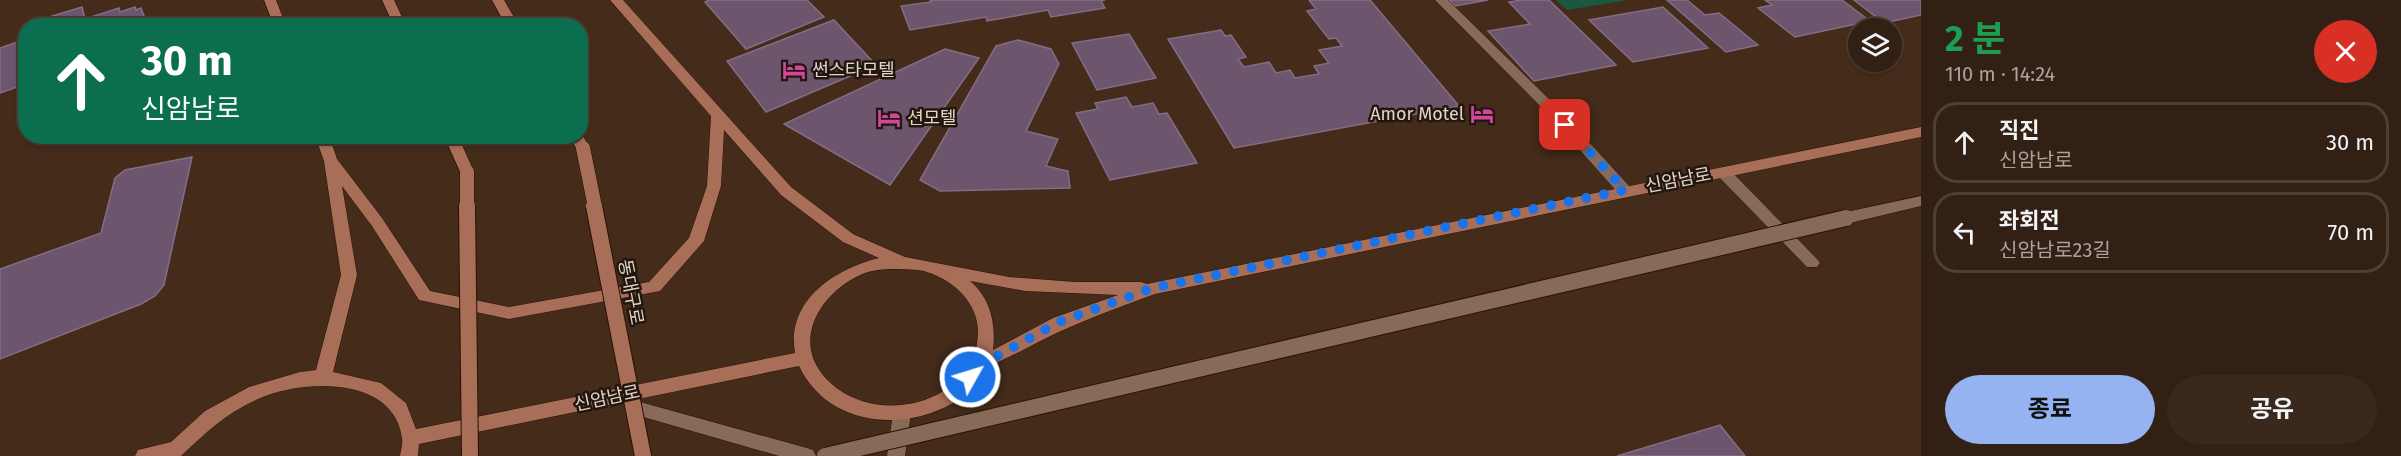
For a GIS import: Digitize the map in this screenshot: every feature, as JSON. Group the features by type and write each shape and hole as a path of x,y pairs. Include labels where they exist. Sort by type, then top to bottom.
{"main road":[{"path":"270,0 277,18"},
{"path":"388,0 396,18"},
{"path":"498,0 508,18"},
{"path":"616,0 786,191 848,238 901,261 1006,282 1065,289 1153,288"},
{"path":"331,161 377,222 425,296 509,313 654,287 696,241 714,186 718,114"},
{"name":"신암남로","path":"1153,288 1625,190 1921,132"},
{"path":"323,377 349,275 331,161 325,144"},
{"path":"455,144 467,172 470,456"},
{"name":"동대구로","path":"579,144 643,456"},
{"path":"901,261 873,264 847,274 825,289 809,310 802,333 804,358 817,381 839,401 868,412 902,413 934,405 961,389 979,366 987,340 984,315 973,293 953,277 928,266"},
{"path":"979,366 1059,322 1153,288"},
{"name":"신암남로","path":"411,438 804,358"},
{"path":"144,456 171,453 211,417 255,392 300,380 323,377 375,387 400,408 411,438 409,456"}],"street":[{"path":"1441,0 1551,109 1625,190"},
{"path":"1723,172 1812,263"},
{"path":"825,456 1921,201"},
{"path":"1846,218 1921,212"},
{"path":"633,407 807,456"},
{"path":"896,456 902,413"}],"green space":[{"path":"1556,0 1628,0 1567,10"}],"building":[{"path":"709,0 807,0 824,17 746,49 705,2"},
{"path":"930,0 1105,0 1101,1 1105,8 1051,17 1048,10 987,21 986,17 910,30 901,6 931,2"},
{"path":"1309,0 1370,0 1459,106 1234,148 1168,39 1221,30 1225,36 1231,35 1246,57 1238,59 1244,67 1269,62 1276,73 1290,70 1295,78 1319,74 1314,66 1329,63 1319,50 1342,46 1336,38 1329,39 1307,11 1316,9"},
{"path":"1449,0 1488,0 1455,6"},
{"path":"1549,0 1616,65 1534,81 1488,31 1530,24 1509,2"},
{"path":"1667,0 1687,0 1705,15 1719,13 1758,45 1726,52"},
{"path":"1765,0 1842,0 1866,18 1848,18 1848,26 1795,37 1758,8 1772,5"},
{"path":"1854,0 1921,0 1921,15 1902,19 1877,18"},
{"path":"82,7 85,18 46,18"},
{"path":"135,7 136,10 141,8 145,18 91,17 119,8 120,12"},
{"path":"1663,7 1708,48 1633,62 1589,20"},
{"path":"834,20 876,65 766,112 727,61"},
{"path":"1129,34 1156,78 1097,90 1072,43"},
{"path":"1018,40 1051,49 1059,64 1026,131 1058,139 1046,166 1068,171 1070,188 940,191 920,180 996,46"},
{"path":"18,42 18,87 0,93 0,48"},
{"path":"945,49 979,58 890,185 784,124"},
{"path":"1126,97 1132,107 1153,103 1159,114 1167,113 1197,163 1110,180 1076,113 1098,109 1095,103"},
{"path":"192,157 164,285 155,296 141,304 0,359 0,269 101,233 115,178 125,170"},
{"path":"1720,425 1745,456 1617,456"}],"place":[{"name":"썬스타모텔","path":"794,70"},
{"name":"Amor Motel","path":"1482,114"},
{"name":"션모텔","path":"889,118"}],"route":[{"path":"970,377 979,366 1059,322 1153,288 1625,190 1565,125"}]}
